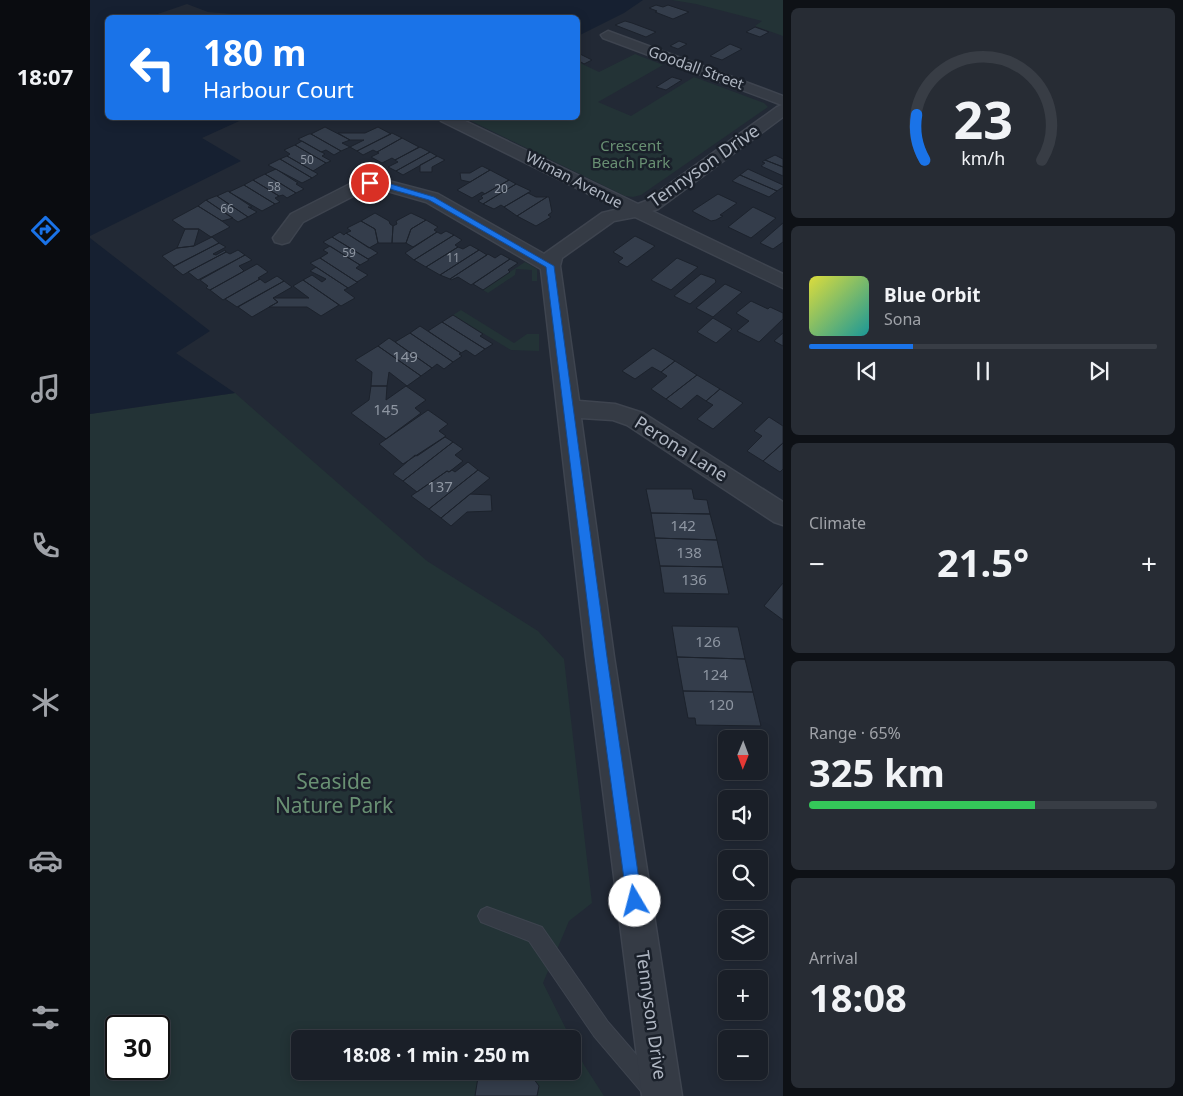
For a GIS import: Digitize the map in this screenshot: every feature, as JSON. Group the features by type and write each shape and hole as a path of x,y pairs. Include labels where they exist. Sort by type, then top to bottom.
{"street":[{"name":"Goodall Street","path":"608,35 783,100"},
{"name":"Tennyson Drive","path":"660,1096 600,657 570,409 550,266 553,255 608,216 636,211 652,205 783,110"},
{"name":"Wiman Avenue","path":"451,120 783,282"},
{"path":"282,238 297,218 360,186 377,184 432,198 550,266"},
{"name":"Perona Lane","path":"570,409 615,412 635,419 783,515"}],"lane":[{"path":"488,916 535,934 601,1029 660,1096"}],"green space":[{"path":"672,0 783,0 783,36 755,26 762,21 696,4"},
{"name":"Crescent Beach Park","path":"635,54 663,65 598,102 631,116 694,77 764,103 768,107 641,195 633,197 625,196 469,120 580,120 580,63 599,72"},
{"path":"525,262 537,269 537,281 532,281 532,270 516,269 515,275 488,293 483,290"},
{"path":"461,310 514,343 527,334 539,334 539,351 511,350 453,315"},
{"name":"Seaside Nature Park","path":"235,393 427,561 538,631 564,659 592,903 569,921 543,983 566,1030 291,1030 291,1080 581,1080 581,1059 604,1096 90,1096 90,414"}],"water":[{"path":"90,0 643,0 624,13 580,35 580,15 244,15 208,12 187,4 155,15 105,15 105,120 242,120 202,138 241,161 90,236"},
{"path":"90,238 210,331 176,353 235,393 90,414"}],"building":[{"path":"656,5 663,7 668,5 689,12 673,19 649,8"},
{"path":"625,21 656,32 646,37 615,25"},
{"path":"755,27 769,32 760,37 746,32"},
{"path":"679,41 687,44 678,49 670,46"},
{"path":"730,44 742,49 722,60 710,56"},
{"path":"580,54 592,60 584,64 580,61"},
{"path":"672,77 682,80 666,90 656,87"},
{"path":"325,127 350,140 342,143 350,147 341,151 311,134"},
{"path":"378,127 391,134 357,151 350,147 364,140 350,140 338,133 365,133"},
{"path":"392,133 402,138 377,152 373,150 363,155 357,151"},
{"path":"309,134 341,151 334,155 326,150 321,152 298,139"},
{"path":"402,138 419,147 395,160 392,158 382,163 371,157 379,153 377,152"},
{"path":"302,141 325,154 322,156 331,161 326,163 295,145"},
{"path":"295,145 326,163 313,171 287,156 290,154 284,150"},
{"path":"420,147 430,152 396,171 388,167 398,162 395,160"},
{"path":"430,152 437,156 403,175 396,171"},
{"path":"775,155 783,159 783,167 765,160"},
{"path":"287,156 318,174 312,178 280,159"},
{"path":"437,156 445,160 432,167 432,172 420,172 420,165"},
{"path":"280,159 312,178 302,183 268,165"},
{"path":"765,160 783,167 783,176 761,166 765,163 762,162"},
{"path":"482,166 490,170 470,182 461,180 460,173 470,173"},
{"path":"276,169 304,189 296,193 265,174"},
{"path":"748,169 783,185 783,187 777,191 740,175"},
{"path":"490,170 509,180 485,194 482,192 472,198 457,190"},
{"path":"265,174 296,193 287,198 283,195 279,196 253,180"},
{"path":"740,175 777,191 769,197 732,181"},
{"path":"253,180 279,196 275,198 280,202 275,204 244,185"},
{"path":"509,180 516,184 483,204 478,201 483,198 481,196"},
{"path":"516,184 531,191 504,207 501,205 494,209 483,204"},
{"path":"244,185 275,204 262,211 229,192"},
{"path":"228,191 257,212 248,217 217,196"},
{"path":"528,193 536,197 547,197 517,216 504,207"},
{"path":"718,194 737,203 720,215 723,216 711,221 692,211"},
{"path":"217,196 248,217 238,222 206,200"},
{"path":"549,197 552,212 548,215 551,217 536,226 517,216"},
{"path":"206,200 233,218 222,221 198,206"},
{"path":"198,206 230,227 211,237 199,229 185,229 172,220"},
{"path":"753,207 776,218 751,238 728,227"},
{"path":"375,213 389,221 393,226 392,243 378,243 375,229 361,221"},
{"path":"411,213 426,220 411,229 406,243 392,243 393,226 397,224 396,221"},
{"path":"426,220 438,227 434,230 437,232 413,247 406,243 411,229"},
{"path":"361,221 375,229 378,243 369,248 346,233 351,231 347,228"},
{"path":"783,223 783,242 773,249 760,243"},
{"path":"185,229 199,229 194,246 177,248"},
{"path":"446,231 454,235 414,260 405,253 437,232 441,234"},
{"path":"340,232 344,235 346,233 378,253 368,259 332,237"},
{"path":"454,235 462,240 455,245 458,247 426,267 414,260"},
{"path":"635,236 655,246 627,267 618,262 623,258 613,252"},
{"path":"212,237 219,243 174,266 162,256 177,248 194,246"},
{"path":"332,237 369,260 360,265 323,242"},
{"path":"219,243 226,247 213,254 216,255 225,250 226,252 183,275 173,267"},
{"path":"470,245 479,250 440,275 426,267 458,247 463,249"},
{"path":"330,246 360,265 356,268 368,275 357,282 320,258 328,253 323,250"},
{"path":"238,250 245,255 198,280 188,272 226,252 230,254"},
{"path":"479,250 487,255 450,279 440,275"},
{"path":"488,254 495,258 501,254 510,259 471,285 458,277 450,279"},
{"path":"245,255 252,260 239,266 244,271 210,290 200,280"},
{"path":"320,258 358,282 348,288 310,263"},
{"path":"677,258 698,267 671,290 651,280"},
{"path":"510,259 518,263 508,270 510,272 483,290 473,284"},
{"path":"257,264 268,272 258,278 260,279 223,300 210,290"},
{"path":"316,267 348,288 344,290 355,298 341,306 303,280 312,275 322,282 326,279 310,271"},
{"path":"701,274 715,279 716,282 690,304 674,296"},
{"path":"277,276 284,281 237,307 225,299 260,279 265,283"},
{"path":"303,280 339,305 321,316 307,307 269,307 278,302 273,298 309,298 293,286"},
{"path":"284,281 292,287 273,298 278,302 252,317 238,307"},
{"path":"725,284 742,292 713,317 696,308"},
{"path":"751,301 768,309 770,307 783,313 783,319 759,342 737,331 749,321 736,313"},
{"path":"453,315 483,334 480,336 493,344 485,349 442,322"},
{"path":"713,318 732,329 716,343 697,332"},
{"path":"442,322 485,349 475,356 466,350 461,353 428,331"},
{"path":"420,326 461,353 459,354 462,356 453,362 410,333"},
{"path":"410,333 453,362 444,369 437,364 432,368 395,342"},
{"path":"783,333 783,346 774,341"},
{"path":"389,338 432,368 421,376 378,346"},
{"path":"378,346 421,376 407,386 389,372 387,386 371,386 372,372 355,360"},
{"path":"653,348 675,361 661,372 652,367 635,379 622,371"},
{"path":"675,361 697,375 666,399 651,389 667,376 661,372"},
{"path":"697,375 720,389 706,401 697,395 681,409 666,399"},
{"path":"371,386 387,386 386,400 406,386 426,400 415,408 421,413 386,439 351,413 369,400"},
{"path":"720,389 743,403 713,429 697,419 713,405 706,401"},
{"path":"428,410 448,424 439,431 446,436 403,464 379,444"},
{"path":"769,417 783,426 783,443 763,461 747,451 762,436 754,431"},
{"path":"445,437 453,442 403,481 393,474 415,455 417,456"},
{"path":"453,442 463,449 455,455 463,461 449,472 447,471 417,492 403,481"},
{"path":"783,443 783,469 780,472 763,461"},
{"path":"468,462 478,470 429,509 411,496 447,471 452,470 455,472"},
{"path":"478,470 490,478 441,518 429,509"},
{"path":"646,489 692,489 694,499 707,500 710,514 651,513"},
{"path":"470,494 491,495 492,511 467,512 451,526 441,518"},
{"path":"651,513 710,514 717,540 655,538"},
{"path":"655,538 717,540 723,567 660,566"},
{"path":"660,566 723,567 729,594 664,593"},
{"path":"783,583 783,620 764,606"},
{"path":"672,626 738,627 745,659 677,657"},
{"path":"677,657 745,659 753,692 683,691"},
{"path":"683,691 753,692 761,726 696,725 695,718 688,718"},
{"path":"478,1080 535,1080 539,1086 537,1096 475,1096"}],"route":[{"path":"370,183 432,198 550,266 600,657 635,901"}]}
